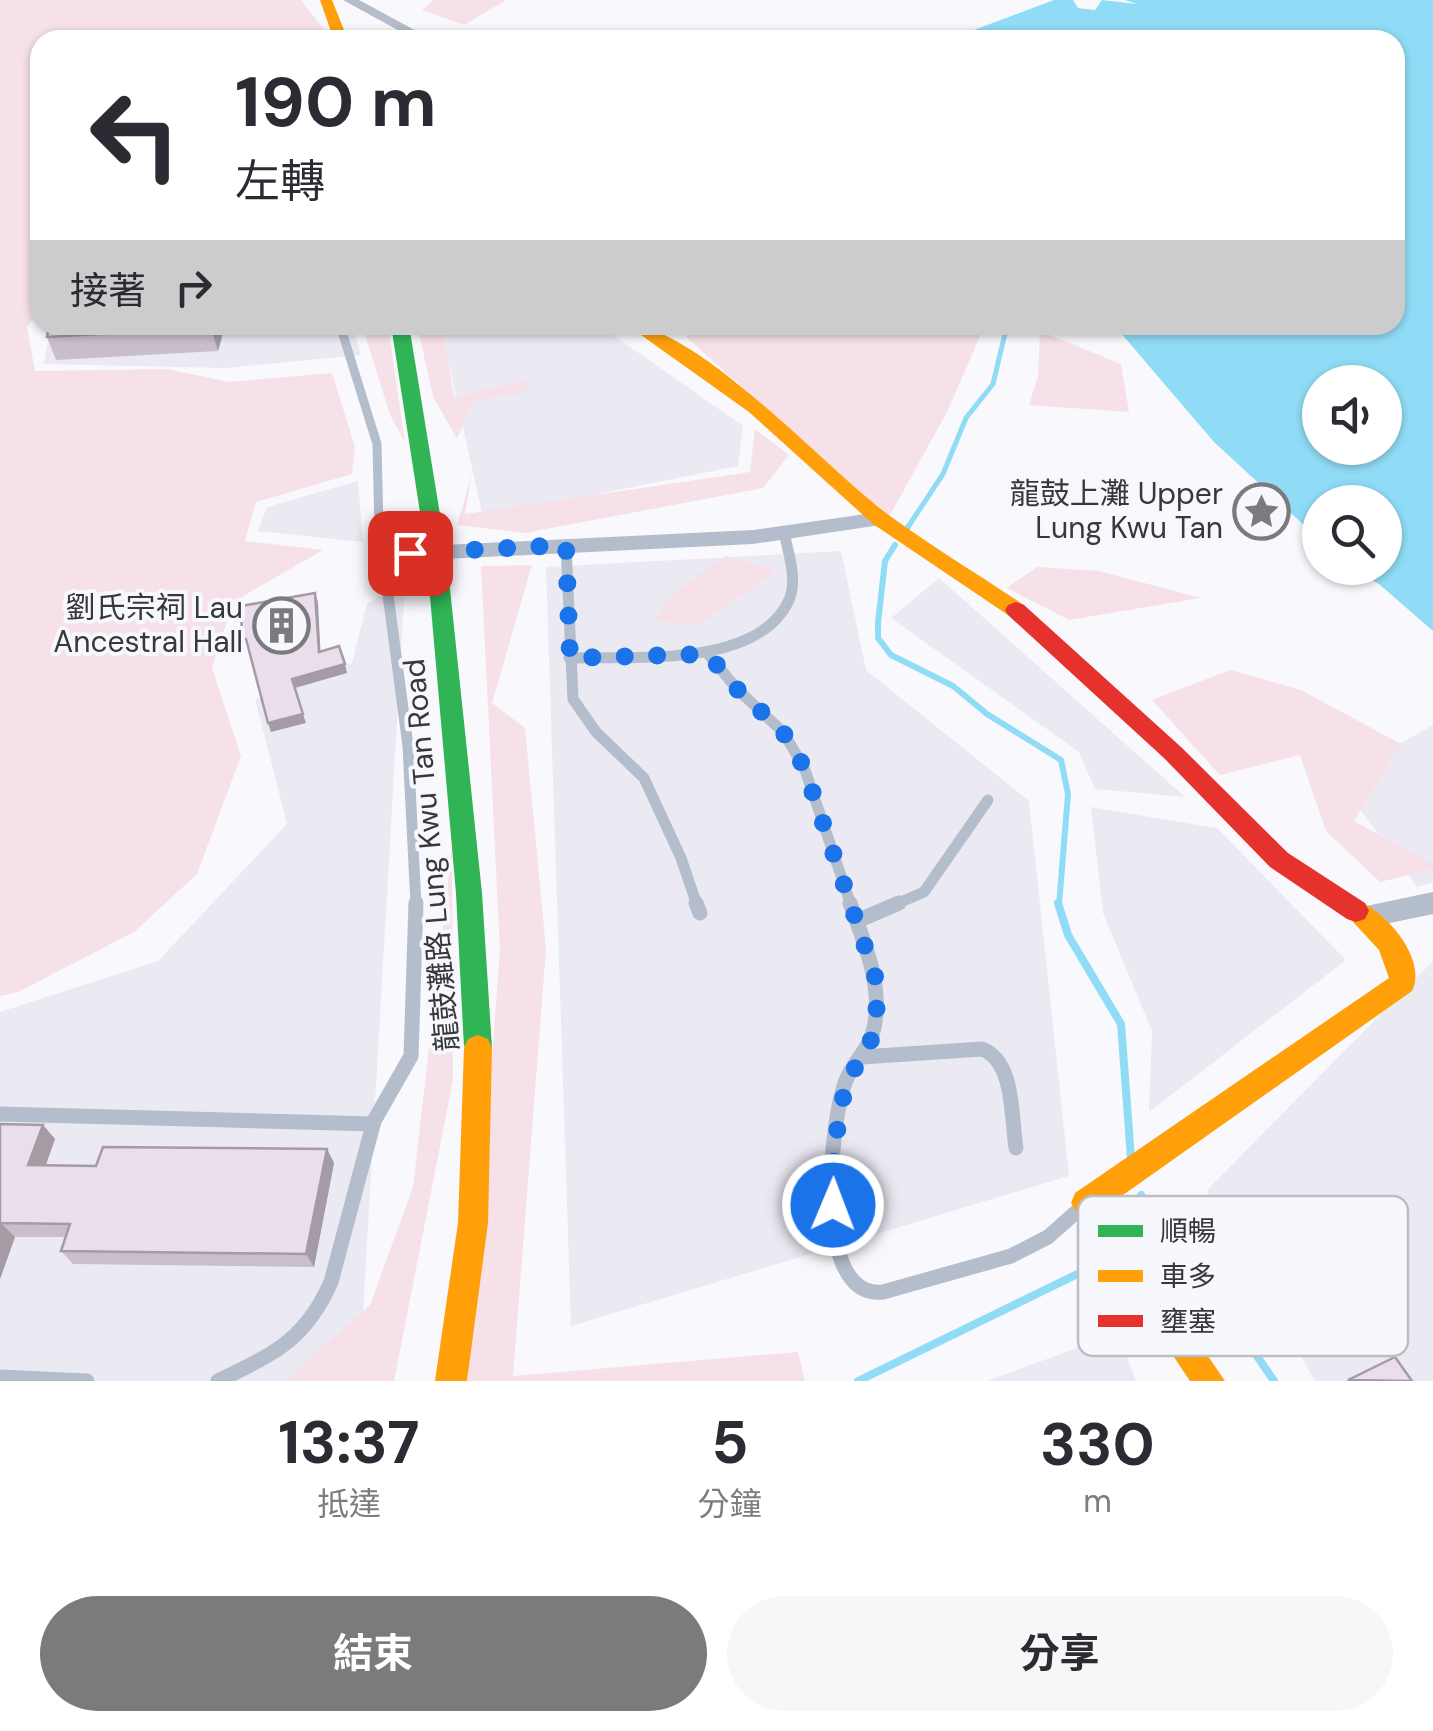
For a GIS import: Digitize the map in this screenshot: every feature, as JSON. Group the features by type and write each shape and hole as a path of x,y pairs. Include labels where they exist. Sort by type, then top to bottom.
{"street":[{"path":"326,0 337,30"},
{"path":"349,0 407,30"},
{"name":"龍鼓灘路 Lung Kwu Tan Road","path":"402,335 436,551 469,893 478,1057 473,1223 451,1381"},
{"path":"652,335 756,408 880,520 1002,598 1173,753 1279,860 1366,917 1395,952 1403,970 1403,983 1096,1196"},
{"path":"384,555 784,532 880,520"},
{"path":"1366,917 1433,904"},
{"path":"1192,1356 1209,1381"}],"lane":[{"path":"218,1381 272,1354 307,1326 327,1293 383,1096 410,1066 416,980 408,746 377,513 377,444 343,335"},
{"path":"570,658 708,654 726,648 784,607 793,590 784,532"},
{"path":"566,545 573,699 596,732 644,778 681,858 700,913"},
{"path":"708,654 736,688 783,732 804,767 875,976 877,1006 870,1045 846,1082 834,1148 833,1233 840,1268 850,1283 866,1293 903,1288 986,1266 1045,1240 1078,1210"},
{"path":"856,921 924,892 988,800"},
{"path":"862,1056 982,1049 993,1052 1001,1058 1004,1069 1016,1148"},
{"path":"0,1114 373,1124"},
{"path":"0,1377 88,1381"}],"shaded area":[{"path":"0,0 301,0 324,30 30,30 27,327 35,371 167,369 229,382 332,373 355,447 352,474 256,502 245,541 323,550 233,602 212,668 241,756 197,874 134,932 18,992 0,996"},
{"path":"434,0 506,0 464,25 422,10"},
{"path":"49,335 355,335 361,355 226,368 44,364"},
{"path":"365,335 389,335 405,442 390,415"},
{"path":"419,335 444,335 454,397 537,378 521,393 473,402 457,439 433,396"},
{"path":"442,335 613,335 743,426 738,466 483,517"},
{"path":"981,335 947,412 889,517 686,337"},
{"path":"1040,335 1050,335 1121,364 1129,412 1029,405 1038,376"},
{"path":"755,429 789,455 763,488 525,533 457,525 472,473 465,514 750,472"},
{"path":"358,481 363,542 258,531 267,507"},
{"path":"841,551 866,670 1029,801 1069,1176 571,1326 546,567"},
{"path":"726,556 777,570 700,624 653,621 686,584"},
{"path":"532,565 492,703 525,728 546,949 513,1376 798,1352 805,1381 468,1381 500,950 481,566"},
{"path":"1037,567 1099,571 1201,598 1069,620 1007,588"},
{"path":"939,578 1185,797 1095,789 1079,752 891,618"},
{"path":"405,581 361,1348 298,1381 0,1381 0,1012 158,961 287,824 255,699 352,663 367,604"},
{"path":"1230,670 1301,690 1401,744 1354,821 1433,864 1433,869 1380,882 1326,831 1300,755 1220,775 1152,700"},
{"path":"1433,725 1433,882 1417,887 1338,779"},
{"path":"1091,807 1217,828 1346,960 1149,1112 1152,1031 1103,913"},
{"path":"452,847 453,1080 394,1381 285,1381 370,1305 413,1187"},
{"path":"1433,961 1433,1381 1315,1381 1301,1356 1408,1356 1408,1196 1210,1196 1207,1190"},
{"path":"1078,1348 1078,1356 1127,1356 1136,1381 987,1381"}],"water":[{"path":"1054,0 1073,0 1078,8 1095,10 1102,0 1137,4 1125,0 1433,0 1433,631 1380,585 1402,585 1402,485 1302,485 1302,523 1214,442 1123,335 1405,335 1405,30 974,30"}],"building":[{"path":"315,593 319,652 339,646 345,664 292,679 303,714 268,723 246,639 242,639 241,606"},
{"path":"0,1124 43,1125 28,1165 96,1166 103,1147 327,1149 306,1254 61,1251 70,1224 1,1223 0,1227"},
{"path":"1395,1357 1412,1381 1348,1380"}],"waterway":[{"path":"908,527 943,474 966,418 993,384 1005,335"},
{"path":"905,531 908,527"},
{"path":"895,545 885,561 878,623 878,638 891,655 953,686 987,714 1061,760 1068,794 1059,905"},
{"path":"1058,903 1068,935 1121,1024 1131,1158"},
{"path":"858,1381 1078,1274"},
{"path":"1257,1356 1274,1381"}],"traffic: fast":[{"path":"402,335 436,551 469,893 478,1048"}],"traffic: slow":[{"path":"326,0 337,30"},
{"path":"652,335 756,408 880,519 1016,610"},
{"path":"1096,1196 1403,983 1399,962 1388,942 1356,911"},
{"path":"451,1381 473,1223 478,1048"},
{"path":"1192,1356 1209,1381"}],"traffic: jam":[{"path":"1016,610 1173,753 1279,860 1356,911"}],"place":[{"name":"龍鼓上灘 Upper Lung Kwu Tan","path":"1262,511"},
{"name":"劉氏宗祠 Lau Ancestral Hall","path":"282,625"}],"route":[{"path":"410,553 566,545 570,658 708,654 736,688 783,732 804,767 875,976 877,1006 870,1045 846,1082 834,1148 833,1205"}]}
